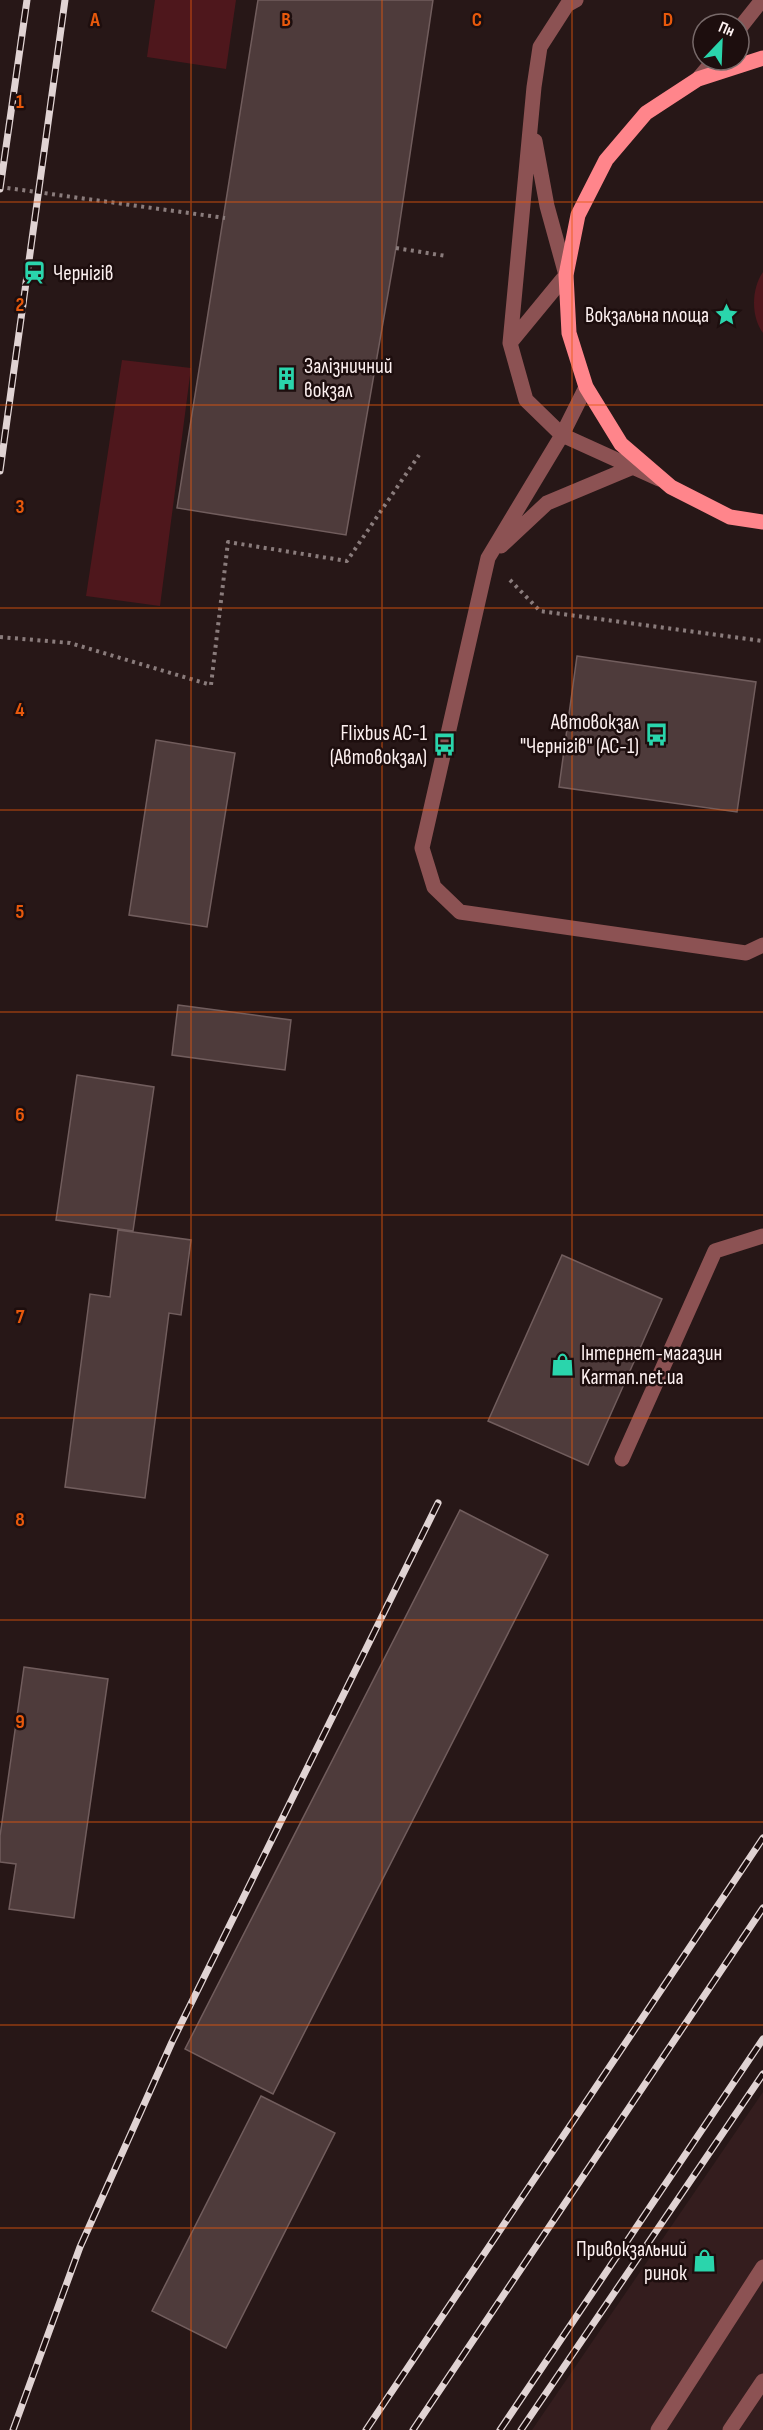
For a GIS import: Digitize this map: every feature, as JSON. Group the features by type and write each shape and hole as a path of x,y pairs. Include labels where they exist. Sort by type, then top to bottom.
{"main road":[{"path":"763,58 698,79 646,113 606,159 578,215 566,276 569,333 586,387 621,444 671,487 730,517 763,522"}],"street":[{"path":"576,0 567,5 540,47 534,87 510,344 526,400 562,435 662,480"},
{"path":"751,14 763,0"},
{"path":"698,79 704,72"},
{"path":"510,344 566,276 547,206 535,144 534,87"},
{"path":"586,387 562,435 488,558 422,848 434,887 460,912 746,953 763,945"},
{"path":"488,558 547,503 633,467"},
{"path":"622,1459 715,1251 763,1236"},
{"path":"658,2430 763,2267"},
{"path":"730,2430 763,2381"}],"path":[{"path":"0,188 225,218"},
{"path":"396,248 446,256"},
{"path":"0,638 70,643 211,685 228,542 347,561 419,455"},
{"path":"488,558 540,611 763,641"}],"shaded area":[{"path":"155,0 236,0 226,69 147,57"},
{"path":"763,272 763,333 756,319 754,303 756,286"},
{"path":"122,360 191,368 160,606 86,596"},
{"name":"Привокзальний ринок","path":"763,2092 763,2430 532,2430"}],"building":[{"name":"Залізничний вокзал","path":"258,0 433,0 396,248 346,535 177,508"},
{"name":"Автовокзал \"Чернігів\" (АС-1)","path":"577,656 756,682 737,812 559,787"},
{"path":"156,740 235,753 207,927 129,915"},
{"path":"178,1005 291,1020 285,1070 172,1055"},
{"path":"77,1075 154,1087 133,1231 56,1220"},
{"path":"118,1230 191,1240 181,1315 169,1313 145,1498 65,1487 90,1294 110,1297"},
{"path":"562,1255 662,1299 588,1465 488,1421"},
{"path":"460,1510 548,1555 273,2094 185,2049"},
{"path":"24,1667 108,1679 74,1918 9,1909 16,1864 0,1862 0,1836"},
{"path":"261,2096 335,2133 226,2348 152,2311"}],"railway":[{"path":"0,189 27,0"},
{"path":"0,471 65,0"},
{"path":"13,2430 80,2247 172,2042 438,1503"},
{"path":"366,2430 763,1838"},
{"path":"413,2430 763,1908"},
{"path":"500,2430 763,2039"},
{"path":"521,2430 763,2074"}],"place":[{"name":"Чернігів","path":"35,273"},
{"name":"Вокзальна площа","path":"727,315"},
{"name":"Залізничний вокзал","path":"286,378"},
{"name":"Автовокзал \"Чернігів\" (АС-1)","path":"657,734"},
{"name":"Flixbus АС-1 (Автовокзал)","path":"445,745"},
{"name":"Інтернет-магазин Karman.net.ua","path":"563,1365"},
{"name":"Привокзальний ринок","path":"705,2261"}]}
